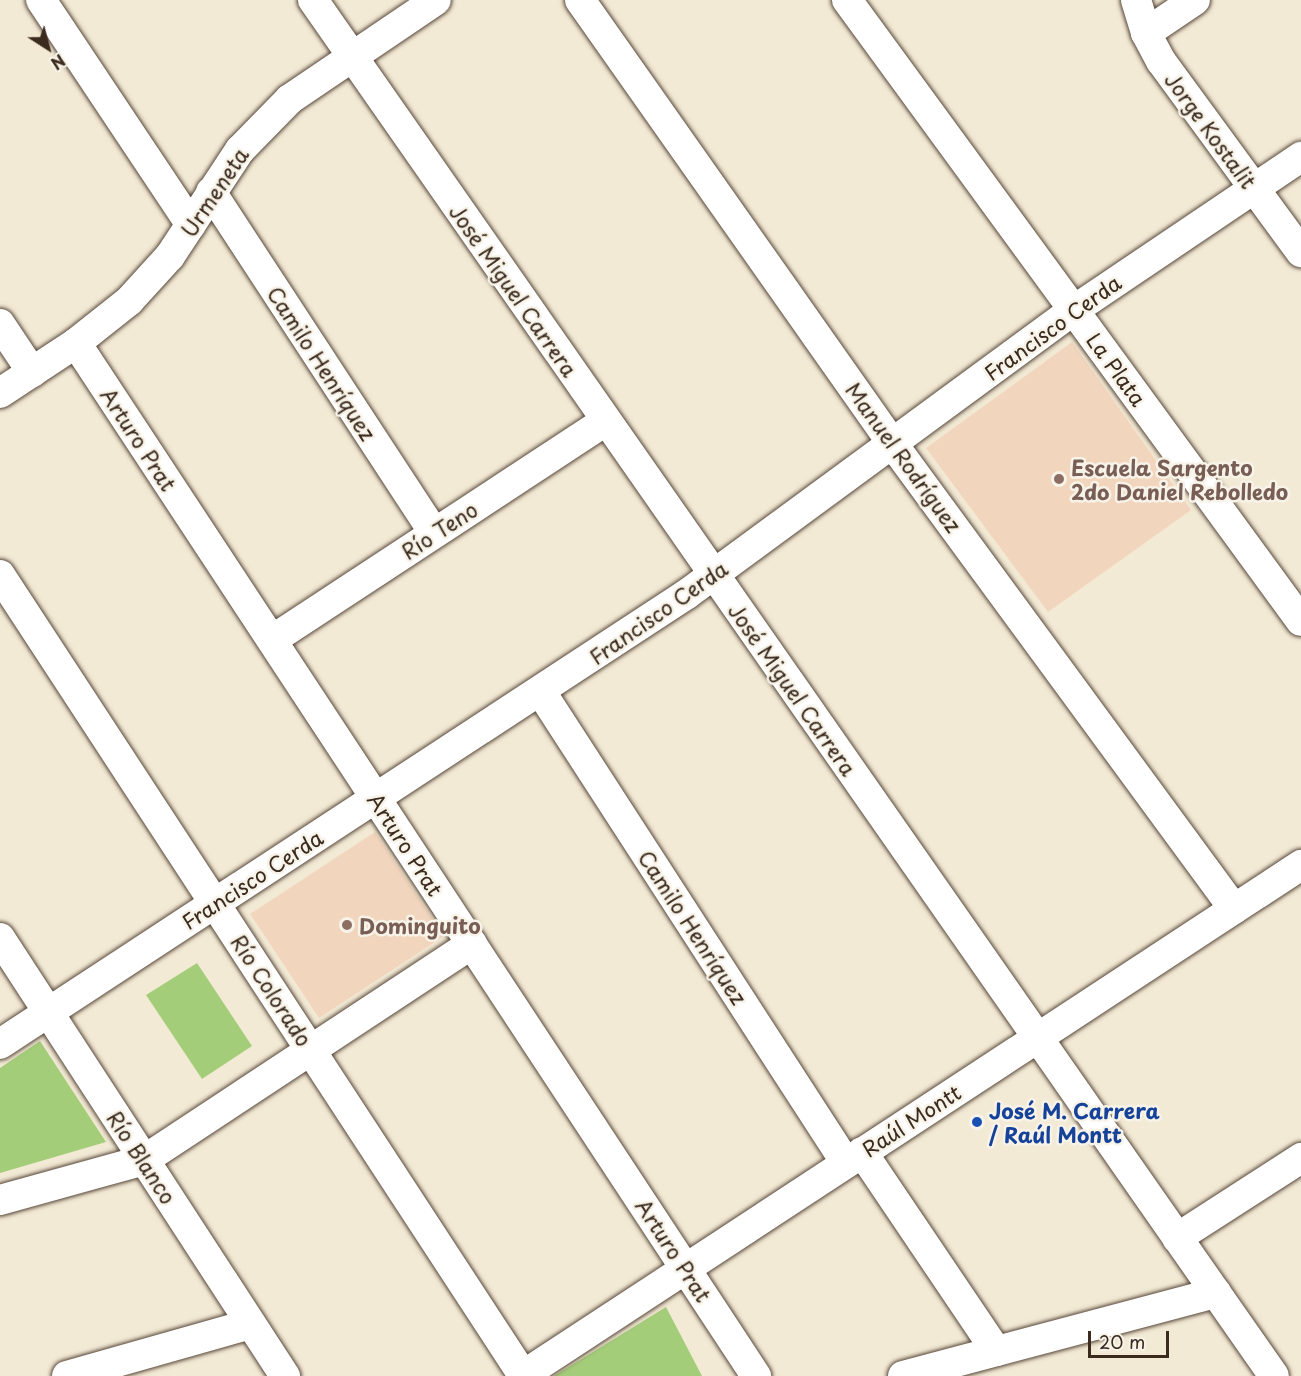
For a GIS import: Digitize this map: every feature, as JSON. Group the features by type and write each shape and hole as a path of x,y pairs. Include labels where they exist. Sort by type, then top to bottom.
{"street":[{"path":"41,0 191,225"},
{"name":"José Miguel Carrera","path":"313,0 1274,1376"},
{"name":"Urmeneta","path":"0,393 76,343 129,301 170,256 211,192 263,124 319,76 436,0"},
{"name":"Manuel Rodríguez","path":"580,0 892,443 1234,909"},
{"name":"La Plata","path":"847,0 1301,621"},
{"name":"Jorge Kostalit","path":"1136,0 1146,33 1253,188 1271,207 1301,252"},
{"path":"1146,33 1196,0"},
{"name":"Francisco Cerda","path":"0,1044 541,692 713,575 1074,310 1301,157"},
{"name":"Camilo Henríquez","path":"211,192 434,533"},
{"path":"0,324 32,372"},
{"name":"Arturo Prat","path":"76,343 756,1376"},
{"name":"Río Teno","path":"272,640 606,421"},
{"name":"Río Colorado","path":"0,575 523,1376"},
{"name":"Camilo Henríquez","path":"541,692 854,1157 996,1351"},
{"name":"Raúl Montt","path":"523,1376 1301,865"},
{"name":"Río Blanco","path":"0,938 285,1376"},
{"path":"0,1200 144,1160 472,944"},
{"path":"1177,1238 1301,1158"},
{"path":"903,1376 1216,1293"},
{"path":"67,1376 251,1324"}],"shaded area":[{"name":"Escuela Sargento 2do Daniel Rebolledo","path":"1072,342 1191,510 1048,612 926,448"},
{"name":"Dominguito","path":"375,832 444,936 319,1018 250,914"}],"green space":[{"path":"197,963 252,1046 202,1079 146,995"},
{"path":"40,1041 106,1142 0,1173 0,1068"},
{"path":"666,1307 702,1376 554,1376"}],"place":[{"name":"Escuela Sargento 2do Daniel Rebolledo","path":"1059,479"},
{"name":"Dominguito","path":"347,925"},
{"name":"José M. Carrera / Raúl Montt","path":"977,1122"}]}
